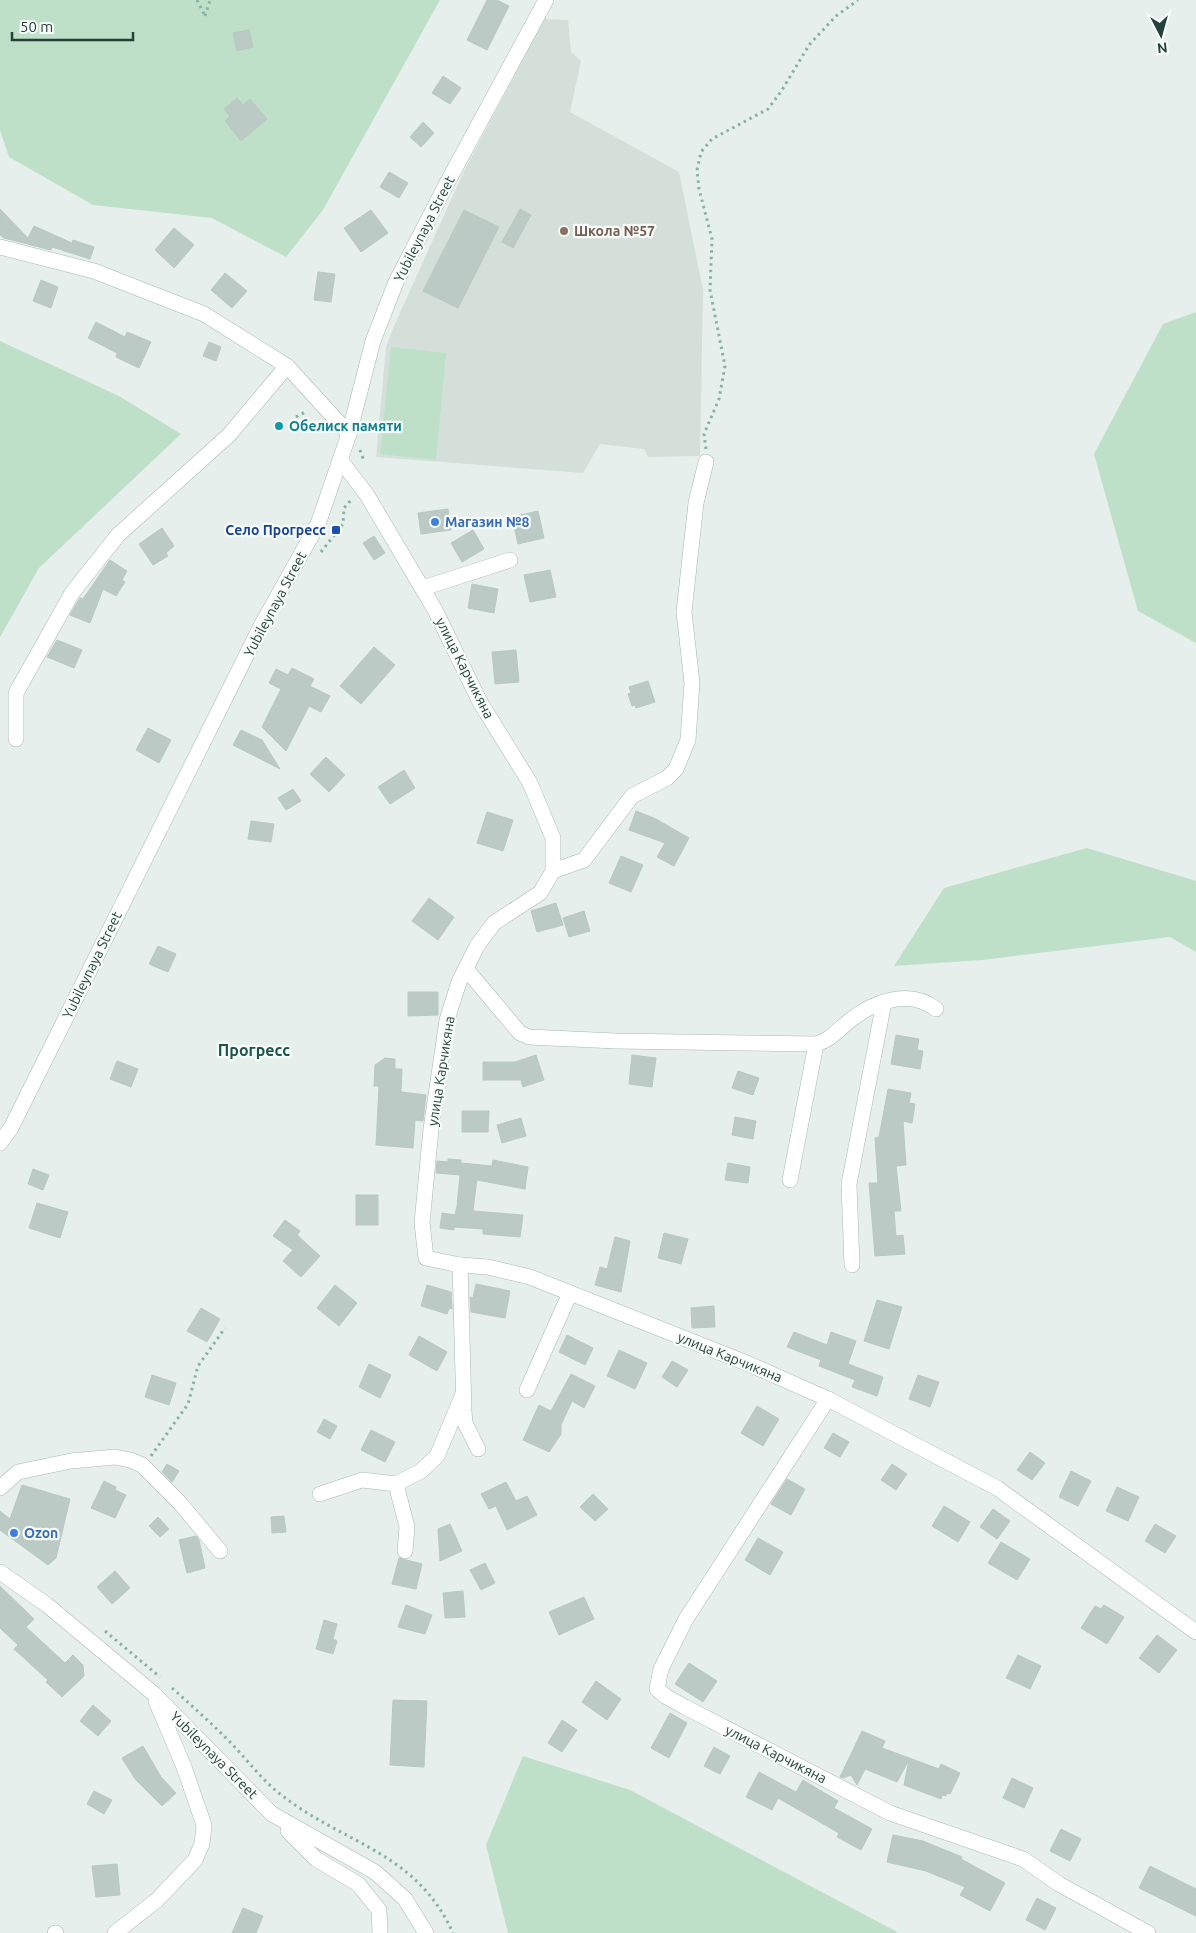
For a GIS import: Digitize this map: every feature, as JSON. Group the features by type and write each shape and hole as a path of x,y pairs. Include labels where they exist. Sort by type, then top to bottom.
{"street":[{"name":"Yubileynaya Street","path":"0,1143 5,1126 261,626 318,524 341,462 373,341 396,282 545,0"},
{"path":"0,247 94,271 204,314 286,366 349,434"},
{"path":"16,739 16,693 72,593 118,535 229,435 286,366"},
{"name":"улица Карчикяна","path":"341,462 367,494 423,588 480,702 530,783 553,838 553,871 540,893 494,924 477,946 466,969 447,1020 431,1129 422,1223 426,1258 460,1265 488,1267 530,1277 749,1364 828,1399 997,1488 1196,1632"},
{"path":"553,871 584,860 632,796 667,778 676,769 688,740 692,683 684,612 696,502 706,462"},
{"path":"423,588 510,560"},
{"path":"466,969 520,1033 529,1037 616,1042 816,1044 827,1041 849,1021 870,1007 884,1002 912,998 925,1000 936,1009"},
{"path":"852,1265 849,1184 884,1002"},
{"path":"790,1180 816,1044"},
{"path":"460,1265 465,1423 478,1449"},
{"path":"527,1390 570,1293"},
{"path":"320,1494 362,1480 396,1484 421,1471 437,1456 463,1394"},
{"name":"улица Карчикяна","path":"828,1399 686,1619 662,1669 657,1689 665,1696 685,1707 890,1813 1023,1859 1060,1884 1148,1933"},
{"path":"0,1488 18,1472 71,1461 115,1457 142,1466 180,1503 220,1551"},
{"path":"396,1484 407,1527 404,1551"},
{"name":"Yubileynaya Street","path":"0,1572 47,1606 154,1694 272,1814 375,1872 405,1899 426,1933"},
{"path":"114,1933 158,1900 195,1860 202,1844 204,1825 184,1767 154,1694"},
{"path":"272,1814 316,1859 358,1884 379,1910 380,1933"}],"path":[{"path":"197,0 205,16 210,0"},
{"path":"706,462 704,434 719,400 725,366 710,290 712,240 700,189 698,170 701,152 712,139 768,109 782,90 809,45 836,16 858,0"},
{"path":"142,1466 156,1450 188,1404 198,1366 225,1328"},
{"path":"100,1627 153,1670 229,1740 264,1780 284,1797 310,1815 383,1854 405,1871 430,1894 453,1933"}],"shaded area":[{"name":"Школа №57","path":"546,16 546,19 568,20 571,52 581,61 570,112 679,172 703,290 700,456 648,457 644,449 600,444 583,473 376,457 386,347 394,326 465,169"}],"green space":[{"path":"0,0 440,0 323,210 286,257 212,218 93,205 9,157 0,130"},
{"path":"1196,312 1196,643 1138,611 1094,454 1163,324"},
{"path":"0,341 119,396 181,434 39,568 0,637"},
{"path":"391,347 446,353 436,460 380,454"},
{"path":"1087,848 1196,881 1196,952 1170,937 982,960 894,966 944,888"},
{"path":"523,1756 630,1790 899,1933 508,1933 486,1845"}],"building":[{"path":"487,0 497,0 509,6 487,50 467,40"},
{"path":"249,30 253,47 237,51 233,33"},
{"path":"443,76 461,88 450,104 432,93"},
{"path":"237,98 243,105 250,99 267,119 241,141 225,121 230,116 224,109"},
{"path":"423,122 434,133 421,147 410,137"},
{"path":"389,172 408,183 399,198 380,187"},
{"path":"0,209 28,238 34,226 72,243 73,240 94,247 90,259 52,247 51,250 4,238 0,235"},
{"path":"520,209 531,215 513,248 502,242"},
{"path":"371,210 388,233 361,252 344,228"},
{"path":"464,210 499,227 458,308 423,291"},
{"path":"174,228 194,245 174,268 155,250"},
{"path":"318,272 335,274 331,302 314,300"},
{"path":"225,273 247,291 232,308 211,290"},
{"path":"41,280 58,287 51,308 33,301"},
{"path":"96,322 125,337 127,332 151,342 139,368 116,357 117,353 88,338"},
{"path":"209,342 221,347 216,361 203,356"},
{"name":"Магазин №8","path":"448,509 451,530 421,534 418,513"},
{"path":"538,511 544,538 518,544 512,517"},
{"path":"162,528 174,546 166,553 168,556 153,565 139,544"},
{"path":"473,530 484,549 462,562 451,543"},
{"path":"374,536 385,553 374,560 363,543"},
{"path":"110,560 127,571 122,580 125,582 116,596 103,589 90,623 70,615 80,598 83,599"},
{"path":"550,570 556,597 530,602 524,575"},
{"path":"472,584 498,589 494,613 468,608"},
{"path":"57,640 82,650 74,668 47,657"},
{"path":"374,647 395,665 361,704 340,686"},
{"path":"516,650 519,682 495,684 492,652"},
{"path":"292,668 314,679 310,686 330,696 321,712 309,706 286,751 262,727 281,689 269,683 276,669 288,675"},
{"path":"648,681 655,702 636,708 635,705 632,706 628,694 631,693 629,687"},
{"path":"148,728 171,740 159,763 136,750"},
{"path":"241,730 262,740 280,769 233,745"},
{"path":"326,757 345,775 329,792 310,774"},
{"path":"404,770 415,788 390,804 378,787"},
{"path":"293,789 301,801 286,810 278,798"},
{"path":"636,811 656,819 689,838 674,866 657,857 665,843 629,830"},
{"path":"487,812 513,820 503,851 477,843"},
{"path":"251,821 274,824 271,842 248,839"},
{"path":"621,856 643,865 631,892 609,883"},
{"path":"429,898 454,917 438,940 412,921"},
{"path":"556,903 563,925 537,932 531,911"},
{"path":"584,911 590,931 569,937 563,918"},
{"path":"158,946 176,954 168,972 149,964"},
{"path":"408,992 438,992 438,1015 408,1016"},
{"path":"896,1035 919,1039 917,1050 923,1051 920,1069 891,1064"},
{"path":"536,1055 544,1080 523,1087 521,1080 483,1080 483,1062 515,1062"},
{"path":"632,1055 656,1058 652,1087 629,1084"},
{"path":"385,1058 395,1059 395,1069 402,1069 401,1092 426,1095 423,1121 415,1120 413,1148 376,1145 379,1086 374,1086 375,1065"},
{"path":"117,1061 138,1069 131,1087 110,1079"},
{"path":"738,1071 759,1078 753,1095 732,1088"},
{"path":"888,1089 911,1093 909,1103 915,1104 912,1123 903,1121 906,1165 896,1166 901,1211 894,1211 896,1236 903,1235 905,1254 875,1256 869,1183 878,1183 875,1138 879,1137"},
{"path":"462,1111 489,1111 488,1132 462,1132"},
{"path":"735,1117 756,1121 753,1139 732,1135"},
{"path":"521,1118 526,1136 502,1143 497,1125"},
{"path":"448,1159 461,1160 461,1163 492,1166 493,1160 528,1167 525,1189 477,1180 473,1211 523,1215 520,1237 483,1234 483,1229 454,1227 454,1230 440,1228 442,1213 455,1215 457,1206 460,1175 436,1173 437,1161 448,1162"},
{"path":"728,1163 750,1167 748,1183 725,1180"},
{"path":"33,1169 49,1175 43,1190 28,1184"},
{"path":"356,1195 378,1195 378,1225 356,1225"},
{"path":"37,1203 68,1212 60,1238 29,1228"},
{"path":"285,1220 300,1231 297,1235 320,1256 301,1277 283,1261 293,1250 273,1236"},
{"path":"664,1233 688,1239 681,1264 658,1258"},
{"path":"615,1237 630,1241 621,1292 595,1285 600,1267 607,1269"},
{"path":"476,1284 510,1291 505,1318 471,1312 470,1297 473,1298"},
{"path":"335,1285 357,1303 339,1326 317,1308"},
{"path":"427,1285 451,1292 452,1309 449,1308 447,1314 421,1306"},
{"path":"877,1300 902,1307 889,1349 864,1341"},
{"path":"714,1306 715,1327 692,1328 691,1308"},
{"path":"201,1308 220,1319 207,1342 187,1331"},
{"path":"794,1332 827,1345 831,1332 856,1341 848,1364 883,1377 877,1396 852,1387 855,1380 819,1366 821,1360 787,1347"},
{"path":"567,1335 593,1348 585,1365 559,1352"},
{"path":"419,1336 447,1352 437,1371 409,1355"},
{"path":"619,1350 647,1363 635,1389 607,1376"},
{"path":"672,1361 688,1370 677,1387 662,1377"},
{"path":"369,1364 391,1375 380,1398 359,1387"},
{"path":"571,1374 595,1386 584,1408 572,1401 561,1425 561,1434 549,1452 523,1440 539,1405 551,1411"},
{"path":"152,1375 176,1383 169,1405 145,1397"},
{"path":"918,1375 939,1382 930,1407 909,1399"},
{"path":"757,1406 779,1419 763,1446 741,1433"},
{"path":"324,1419 337,1426 330,1439 317,1432"},
{"path":"371,1430 395,1442 385,1462 361,1450"},
{"path":"833,1433 849,1442 840,1457 824,1448"},
{"path":"1030,1452 1045,1463 1032,1480 1017,1470"},
{"path":"167,1464 179,1471 172,1482 162,1472"},
{"path":"892,1464 907,1474 896,1490 881,1480"},
{"path":"1071,1471 1091,1481 1078,1506 1059,1497"},
{"path":"787,1479 805,1489 791,1515 771,1504"},
{"path":"104,1481 116,1487 115,1490 126,1495 115,1518 91,1508"},
{"path":"506,1482 516,1501 527,1496 537,1515 507,1530 496,1506 489,1509 481,1494"},
{"path":"22,1485 70,1499 56,1558 48,1565 0,1530 0,1511 10,1519"},
{"path":"1117,1487 1139,1497 1128,1521 1106,1511"},
{"path":"593,1494 608,1509 595,1521 580,1507"},
{"path":"944,1506 970,1522 958,1542 932,1526"},
{"path":"993,1509 1010,1521 997,1539 980,1527"},
{"path":"284,1516 286,1532 272,1533 271,1517"},
{"path":"158,1517 169,1529 160,1537 149,1526"},
{"path":"450,1524 462,1551 440,1561 438,1529"},
{"path":"1155,1524 1176,1536 1165,1553 1145,1541"},
{"path":"196,1536 199,1540 205,1568 187,1573 179,1540"},
{"path":"758,1538 783,1552 770,1575 745,1560"},
{"path":"1001,1542 1030,1559 1017,1580 988,1563"},
{"path":"399,1558 422,1564 416,1589 392,1584"},
{"path":"485,1563 495,1583 481,1590 470,1570"},
{"path":"115,1571 130,1588 112,1604 97,1587"},
{"path":"0,1586 34,1619 26,1627 65,1663 73,1655 83,1665 84,1676 62,1697 46,1682 48,1680 14,1649 18,1645 0,1628"},
{"path":"463,1591 465,1617 445,1618 443,1593"},
{"path":"584,1597 594,1619 559,1635 549,1612"},
{"path":"406,1605 432,1615 425,1634 398,1627"},
{"path":"1104,1605 1124,1617 1107,1644 1081,1628 1095,1606 1101,1609"},
{"path":"324,1620 337,1624 333,1639 337,1641 333,1654 316,1649"},
{"path":"1157,1635 1177,1650 1159,1673 1139,1658"},
{"path":"1018,1655 1041,1666 1030,1689 1006,1678"},
{"path":"689,1663 717,1681 703,1702 675,1684"},
{"path":"596,1681 621,1699 607,1720 582,1702"},
{"path":"393,1700 427,1701 424,1767 390,1765"},
{"path":"93,1705 111,1721 98,1736 80,1721"},
{"path":"670,1713 687,1723 669,1758 651,1748"},
{"path":"562,1720 577,1730 562,1752 548,1743"},
{"path":"862,1731 885,1741 882,1748 939,1769 941,1764 960,1773 950,1794 942,1795 941,1799 904,1785 909,1760 897,1782 865,1769 857,1785 851,1775 843,1778 840,1777"},
{"path":"143,1746 161,1777 176,1793 162,1806 135,1779 122,1758"},
{"path":"714,1747 730,1756 720,1774 704,1766"},
{"path":"759,1772 796,1792 803,1780 838,1801 834,1808 872,1829 861,1850 837,1837 839,1833 778,1798 772,1810 746,1797"},
{"path":"1012,1778 1033,1788 1024,1808 1003,1798"},
{"path":"94,1791 112,1800 104,1814 87,1804"},
{"path":"1061,1829 1081,1839 1070,1861 1050,1851"},
{"path":"893,1835 923,1841 962,1857 961,1859 1005,1883 990,1911 960,1895 965,1887 926,1871 887,1862"},
{"path":"117,1864 120,1895 96,1897 92,1866"},
{"path":"1150,1866 1196,1889 1196,1916 1139,1888"},
{"path":"1037,1898 1056,1908 1045,1930 1026,1920"},
{"path":"243,1908 263,1916 256,1933 232,1933"}],"place":[{"name":"Школа №57","path":"564,231"},
{"name":"Обелиск памяти","path":"279,426"},
{"name":"Магазин №8","path":"435,522"},
{"name":"Село Прогресс","path":"336,530"},
{"name":"Ozon","path":"14,1533"}],"district":[{"name":"Прогресс","path":"254,1050"}]}
